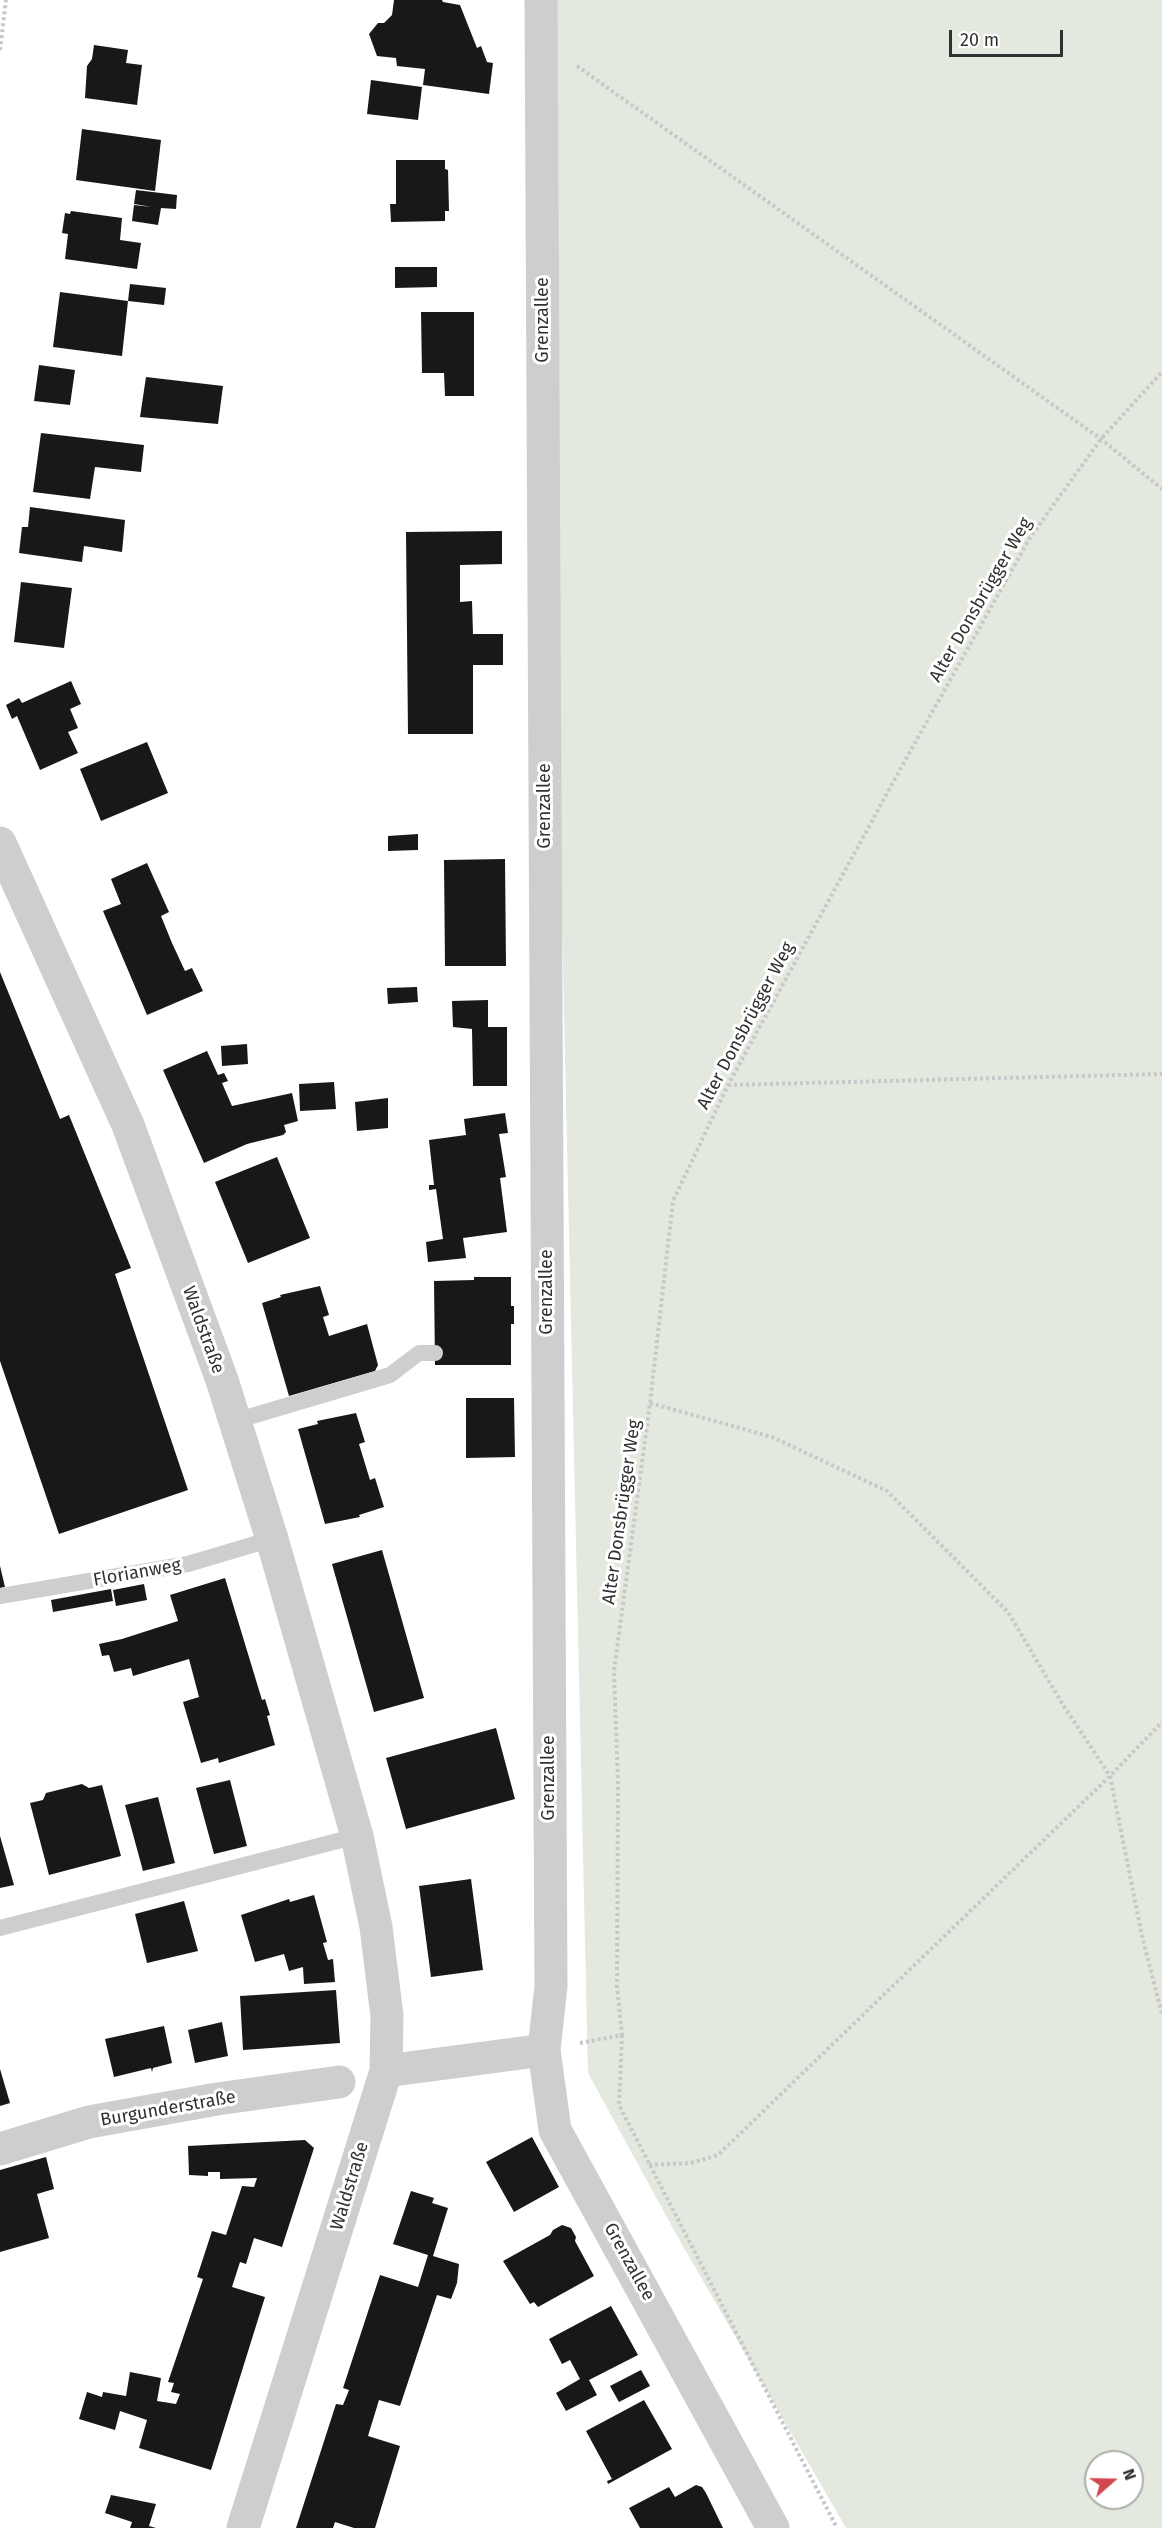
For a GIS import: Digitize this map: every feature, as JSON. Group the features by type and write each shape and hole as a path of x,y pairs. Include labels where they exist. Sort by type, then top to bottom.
{"street":[{"name":"Grenzallee","path":"541,0 551,1986 544,2050 555,2130 773,2528"},
{"name":"Waldstraße","path":"0,843 128,1125 235,1421 272,1539 357,1836 376,1927 386,2005 386,2071 243,2528"},
{"path":"386,2071 544,2050"},
{"name":"Burgunderstraße","path":"0,2149 89,2122 217,2099 339,2082"}],"lane":[{"path":"235,1421 390,1375 419,1353 435,1353"},
{"name":"Florianweg","path":"0,1596 188,1564 272,1539"},
{"path":"0,1928 357,1836"}],"path":[{"path":"0,50 6,0"},
{"path":"542,40 1101,439 1162,489"},
{"name":"Alter Donsbrügger Weg","path":"837,2528 619,2105 622,2035 617,1986 618,1784 614,1671 650,1403 672,1202 728,1085 902,766 1031,536 1101,439 1162,372"},
{"path":"728,1085 1162,1074"},
{"path":"650,1403 772,1437 888,1491 1008,1612 1063,1705 1110,1776 1142,1936 1162,2014"},
{"path":"649,2165 691,2163 718,2155 1110,1776 1162,1722"},
{"path":"544,2050 622,2035"}],"shaded area":[{"path":"554,0 1162,0 1162,2528 846,2528 680,2241 588,2073 542,40"}],"building":[{"path":"394,0 442,0 460,5 477,48 481,46 487,62 493,63 489,94 423,85 425,69 397,66 396,58 377,56 369,34 378,23 384,23 392,15"},
{"path":"94,45 128,50 126,63 142,65 137,105 85,98 87,66 92,59"},
{"path":"371,80 422,87 418,120 367,114"},
{"path":"82,129 161,140 155,191 76,180"},
{"path":"396,160 445,160 445,169 448,170 449,211 445,211 445,221 391,222 390,204 396,204"},
{"path":"136,190 177,195 176,209 161,208 158,225 132,221 134,205 152,207 134,204"},
{"path":"71,211 122,218 120,240 141,243 137,269 65,259 68,234 62,233 65,213 70,214"},
{"path":"395,267 437,267 437,287 395,288"},
{"path":"130,284 166,288 164,305 128,301"},
{"path":"60,292 128,301 122,356 53,347"},
{"path":"421,312 474,312 474,396 445,396 444,373 422,373"},
{"path":"39,365 75,370 70,405 34,401"},
{"path":"146,377 223,386 218,424 140,417"},
{"path":"41,433 144,445 141,472 95,467 90,499 33,492"},
{"path":"30,507 125,520 122,552 84,546 82,562 19,553 22,527 28,527"},
{"path":"502,531 502,564 460,565 460,602 472,601 473,634 503,634 503,665 473,665 473,734 408,734 406,532"},
{"path":"21,582 72,588 64,648 14,642"},
{"path":"71,681 81,704 70,709 78,728 68,732 78,753 40,770 17,716 12,719 6,705 19,698 22,703"},
{"path":"147,742 168,793 101,821 80,769"},
{"path":"418,834 418,850 388,851 388,836"},
{"path":"505,859 506,966 445,966 444,860"},
{"path":"147,863 169,912 161,916 172,943 185,971 192,968 203,991 147,1015 103,911 121,904 111,879"},
{"path":"0,972 60,1119 69,1115 131,1268 115,1274 188,1490 59,1534 0,1361"},
{"path":"417,987 418,1002 388,1004 387,988"},
{"path":"488,1000 488,1027 507,1027 507,1086 473,1086 472,1029 453,1027 452,1001"},
{"path":"247,1044 248,1064 222,1066 221,1046"},
{"path":"207,1051 218,1075 224,1073 228,1081 222,1083 232,1106 292,1093 298,1121 284,1125 286,1132 283,1135 247,1144 204,1163 163,1070"},
{"path":"334,1082 336,1109 300,1111 299,1084"},
{"path":"388,1098 388,1128 357,1131 355,1102"},
{"path":"505,1113 508,1133 499,1134 506,1177 500,1178 507,1232 463,1238 466,1258 428,1262 426,1242 443,1239 436,1189 429,1190 429,1185 434,1185 429,1140 466,1135 464,1119"},
{"path":"277,1157 310,1238 248,1263 215,1182"},
{"path":"474,1277 511,1277 511,1306 514,1306 514,1324 511,1324 511,1365 435,1365 434,1281 474,1280"},
{"path":"320,1286 329,1315 323,1317 329,1336 367,1324 378,1365 375,1371 289,1396 262,1303 281,1297 280,1295"},
{"path":"466,1398 514,1398 515,1457 466,1458"},
{"path":"356,1413 365,1442 359,1444 370,1480 375,1478 384,1507 359,1515 360,1517 325,1524 298,1429 318,1424 317,1421"},
{"path":"382,1550 424,1698 374,1712 332,1564"},
{"path":"0,1566 5,1587 0,1588"},
{"path":"225,1578 262,1700 265,1699 270,1715 267,1716 275,1745 219,1763 218,1758 201,1763 183,1702 199,1697 189,1659 133,1676 131,1668 114,1672 109,1655 102,1656 99,1644 178,1621 170,1595"},
{"path":"144,1584 147,1600 116,1606 113,1590"},
{"path":"111,1589 113,1601 53,1612 51,1600"},
{"path":"496,1728 515,1799 406,1829 386,1758"},
{"path":"230,1780 247,1846 214,1854 196,1788"},
{"path":"82,1784 89,1788 102,1785 121,1856 49,1875 30,1803 43,1800 46,1793"},
{"path":"158,1797 175,1863 143,1871 125,1805"},
{"path":"0,1836 14,1885 0,1888"},
{"path":"471,1879 483,1970 431,1977 419,1886"},
{"path":"314,1895 327,1942 323,1943 328,1960 333,1959 335,1982 304,1984 303,1967 289,1971 284,1954 255,1962 241,1915 289,1899 290,1902"},
{"path":"184,1901 198,1951 147,1963 135,1914"},
{"path":"336,1990 340,2043 243,2050 240,1996"},
{"path":"222,2022 228,2056 195,2063 188,2030"},
{"path":"164,2026 172,2063 153,2068 152,2072 151,2068 114,2077 105,2039"},
{"path":"0,2069 10,2103 0,2106"},
{"path":"532,2137 559,2187 514,2212 486,2162"},
{"path":"305,2140 314,2148 282,2247 254,2238 246,2264 240,2262 232,2287 265,2297 211,2470 139,2448 147,2420 120,2411 115,2430 79,2419 87,2392 102,2397 103,2392 126,2396 130,2372 161,2378 157,2401 176,2404 180,2394 171,2392 174,2383 168,2382 203,2279 197,2277 212,2231 226,2235 242,2186 254,2187 257,2178 220,2179 220,2172 208,2172 208,2176 189,2175 188,2146"},
{"path":"46,2157 54,2189 37,2194 49,2238 0,2252 0,2170"},
{"path":"411,2191 434,2198 432,2203 448,2208 433,2256 459,2264 457,2283 451,2299 437,2295 400,2406 379,2400 368,2436 400,2446 375,2528 354,2528 335,2522 333,2528 296,2528 336,2404 343,2405 349,2390 343,2388 380,2275 418,2287 428,2255 393,2244"},
{"path":"562,2225 571,2228 576,2237 575,2241 594,2276 538,2307 534,2302 530,2304 503,2261 550,2235 553,2230"},
{"path":"611,2306 638,2355 589,2380 597,2395 566,2411 556,2393 580,2379 570,2360 562,2364 549,2339"},
{"path":"641,2370 650,2386 619,2402 610,2386"},
{"path":"644,2400 672,2449 608,2484 607,2481 612,2479 586,2431"},
{"path":"696,2485 702,2487 706,2493 723,2528 640,2528 629,2508 669,2487 675,2497"},
{"path":"111,2495 156,2504 149,2526 156,2528 130,2528 132,2522 105,2513"}]}
